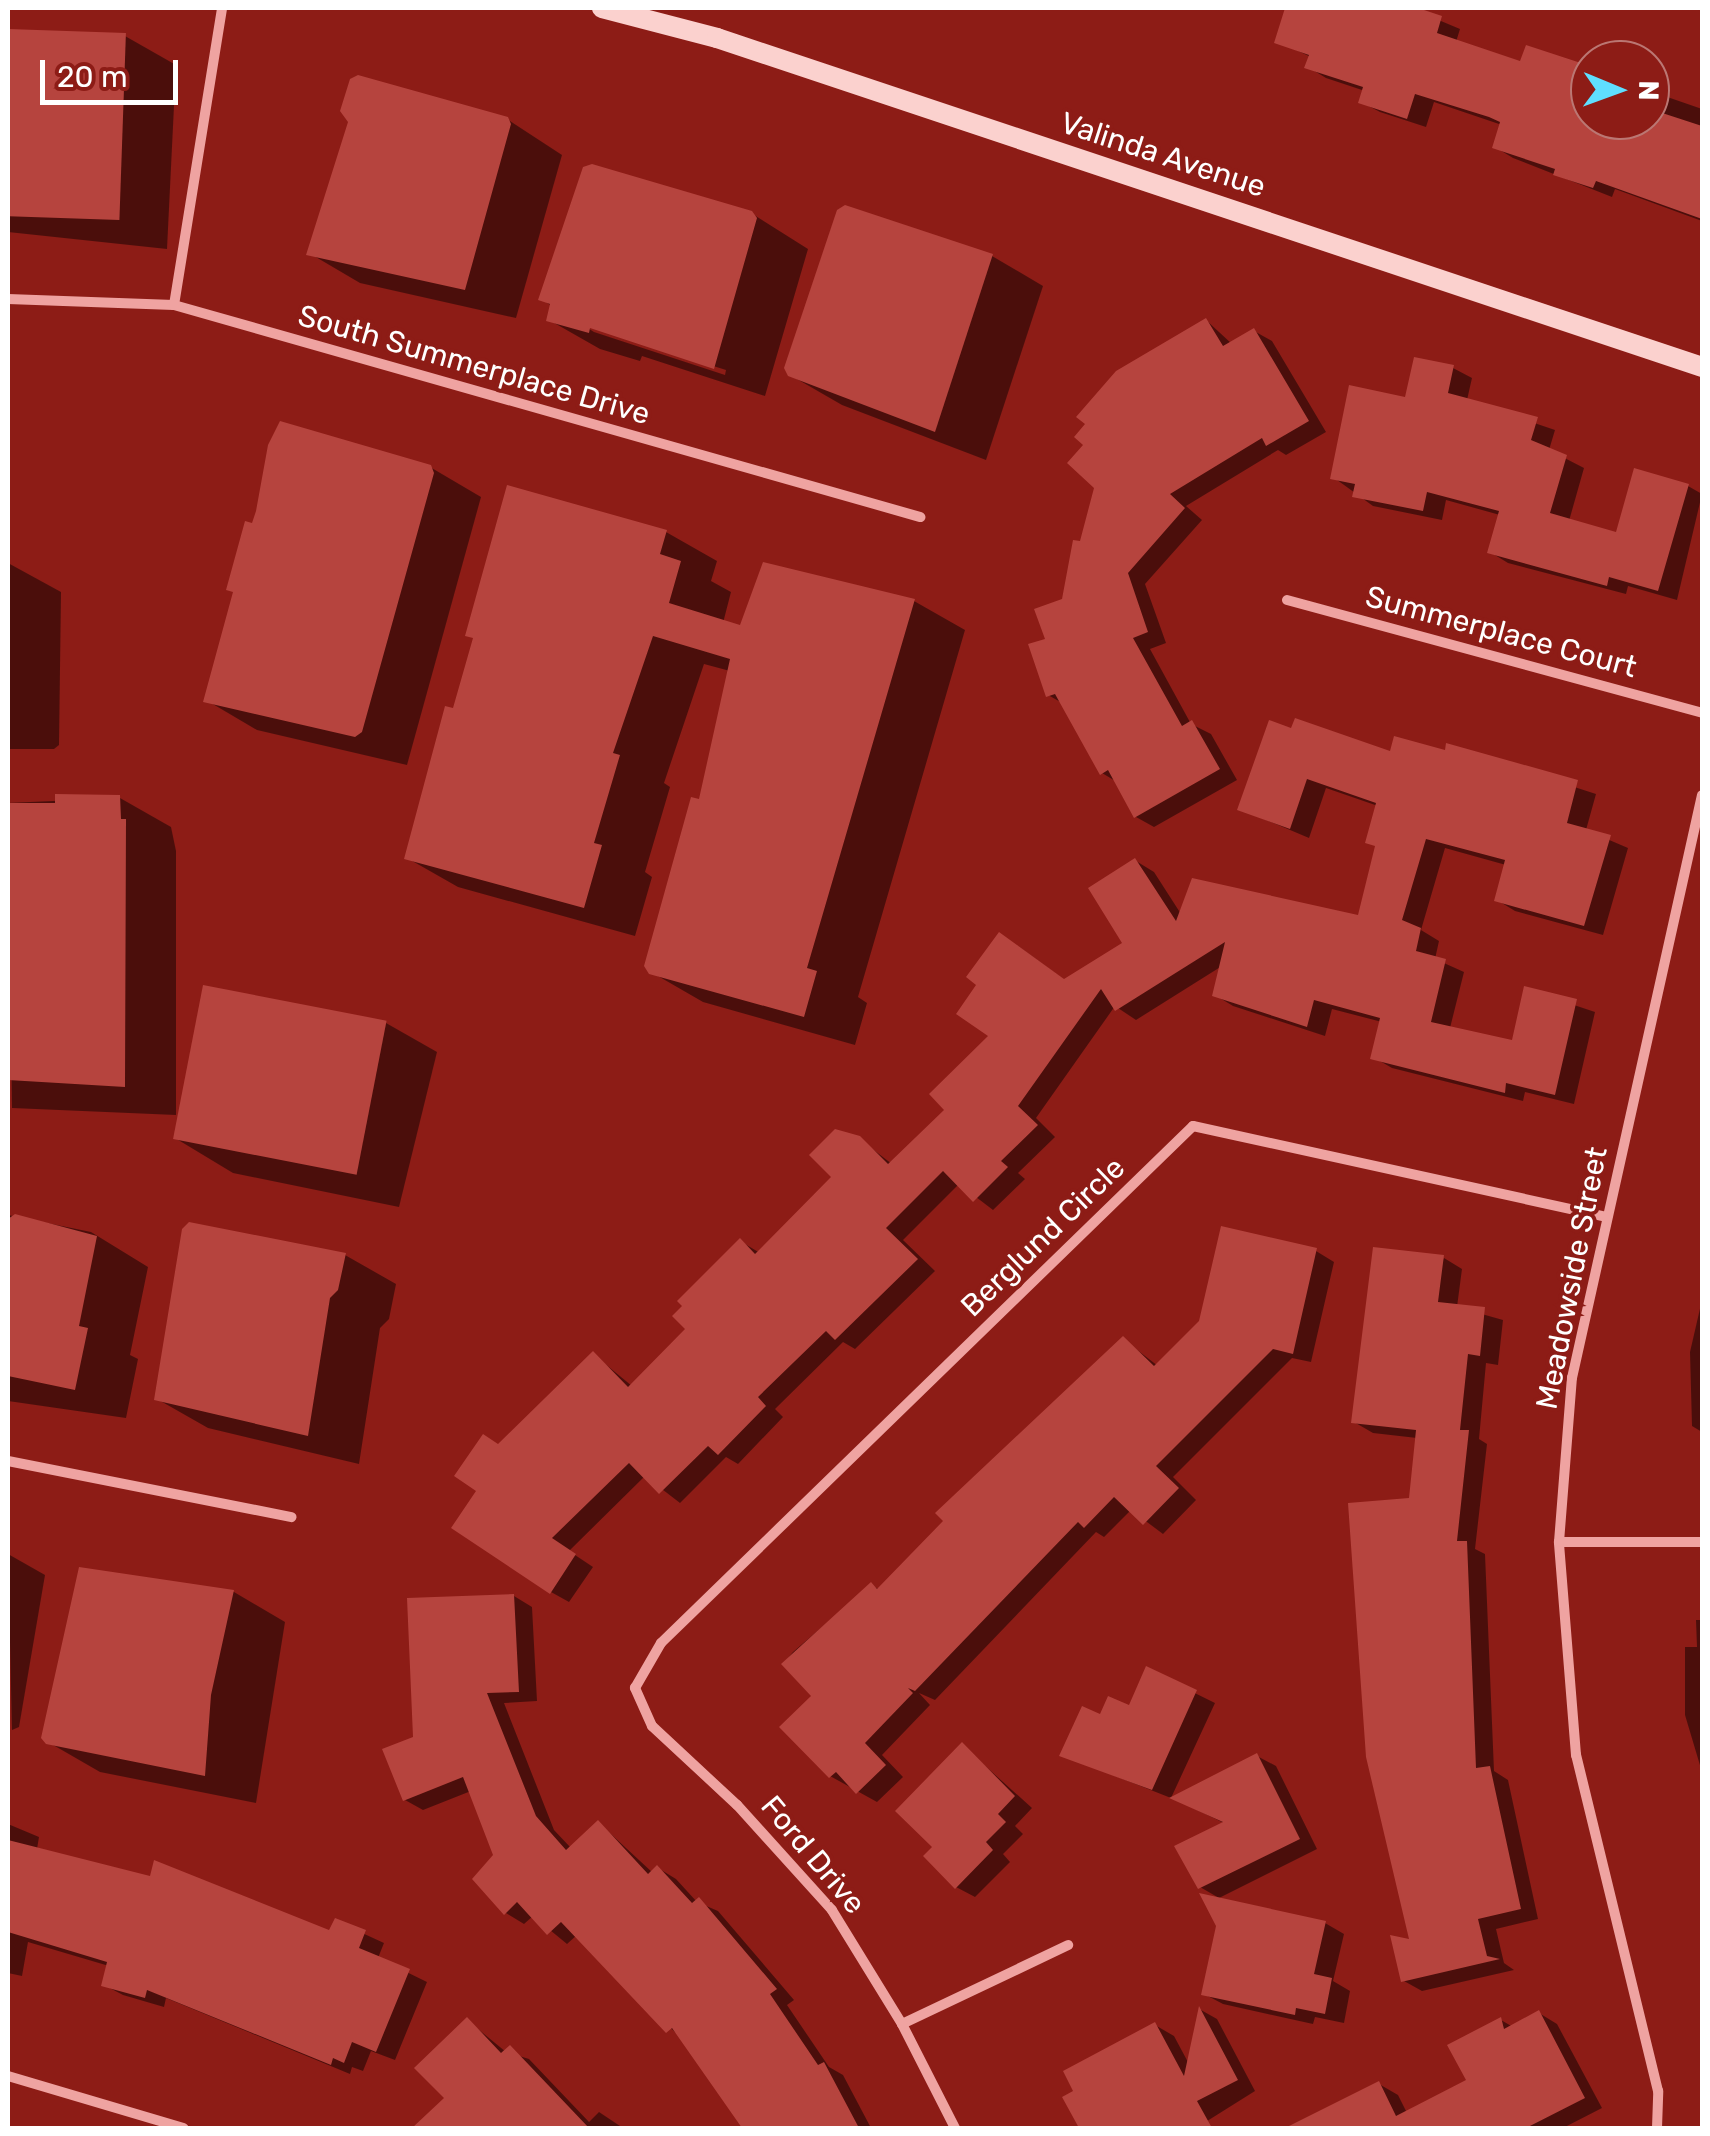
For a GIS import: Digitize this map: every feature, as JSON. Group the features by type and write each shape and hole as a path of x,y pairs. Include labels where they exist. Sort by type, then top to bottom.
{"main road":[{"name":"Valinda Avenue","path":"602,8 734,44 1702,366"}],"street":[{"path":"174,304 222,8"},
{"name":"South Summerplace Drive","path":"8,299 174,304 478,396 920,517"},
{"name":"Summerplace Court","path":"1287,600 1702,712"},
{"name":"Meadowside Street","path":"1657,2128 1658,2091 1576,1755 1559,1542 1572,1378 1702,795"},
{"name":"Berglund Circle","path":"635,1688 661,1643 1193,1126 1606,1216"},
{"path":"8,1460 292,1517"},
{"path":"1559,1542 1702,1542"},
{"name":"Ford Drive","path":"635,1688 652,1726 737,1805 832,1910 902,2024 955,2128"},
{"path":"902,2024 1068,1946"},
{"path":"8,2076 183,2128"}],"building":[{"path":"1285,8 1418,8 1442,16 1437,33 1520,61 1526,45 1570,59 1570,140 1670,140 1670,116 1702,126 1702,219 1596,181 1593,188 1553,175 1555,169 1492,148 1500,122 1489,117 1415,94 1407,119 1358,103 1363,87 1304,68 1309,55 1274,43"},
{"path":"8,29 126,33 119,220 8,216"},
{"path":"358,75 508,117 511,124 465,290 306,255 348,122 340,111 350,79"},
{"path":"592,164 752,211 757,218 714,369 590,328 589,333 546,321 550,304 538,300 583,167"},
{"path":"845,205 993,254 935,432 788,376 784,368 837,210"},
{"path":"1206,318 1223,346 1254,328 1309,421 1266,446 1262,438 1170,494 1185,508 1128,573 1148,632 1133,638 1182,726 1192,720 1220,769 1134,818 1108,770 1100,775 1055,694 1046,697 1028,644 1045,639 1034,609 1062,599 1073,540 1080,541 1094,488 1067,463 1083,445 1074,437 1085,424 1076,417 1116,371"},
{"path":"1414,357 1454,365 1448,393 1538,417 1531,440 1567,455 1550,513 1616,532 1634,468 1689,484 1658,591 1609,577 1607,586 1487,553 1499,511 1427,492 1423,511 1352,497 1355,484 1330,479 1349,385 1405,397"},
{"path":"280,421 431,465 434,473 362,732 355,737 203,702 233,592 226,590 245,521 252,523 256,511 268,445"},
{"path":"507,485 667,530 660,554 681,561 669,603 740,625 763,562 915,599 807,968 817,971 804,1017 649,974 644,966 691,797 699,799 730,659 653,636 613,753 620,755 594,843 602,845 584,908 404,859 445,706 453,708 473,638 465,636"},
{"path":"1295,718 1390,751 1394,736 1445,750 1446,743 1578,780 1567,823 1611,835 1584,926 1494,901 1505,860 1426,839 1402,920 1421,928 1416,951 1446,959 1431,1022 1512,1040 1524,986 1577,999 1555,1095 1506,1083 1505,1093 1370,1059 1380,1018 1314,1000 1307,1027 1212,996 1225,942 1115,1011 1101,989 1018,1106 1038,1125 1001,1161 1008,1167 973,1202 943,1171 886,1228 918,1259 835,1340 826,1331 758,1397 766,1406 718,1455 708,1446 659,1494 629,1463 552,1538 576,1554 550,1594 451,1528 476,1491 454,1476 483,1434 498,1444 593,1351 628,1387 685,1329 672,1316 682,1306 677,1301 740,1238 755,1254 831,1177 809,1155 835,1129 860,1136 888,1164 944,1110 929,1094 988,1036 956,1014 976,985 966,977 999,932 1064,979 1122,943 1088,888 1135,858 1176,921 1192,878 1358,915 1375,846 1365,843 1376,803 1307,779 1290,829 1237,810 1269,720 1291,728"},
{"path":"55,794 120,795 121,819 126,819 125,1087 8,1080 8,803 55,803"},
{"path":"203,985 387,1021 357,1175 173,1139"},
{"path":"15,1214 97,1236 79,1326 88,1328 75,1390 8,1376 8,1219"},
{"path":"189,1222 346,1253 338,1290 330,1298 308,1436 154,1400 182,1229"},
{"path":"1221,1226 1317,1248 1293,1354 1273,1349 1156,1466 1179,1488 1143,1525 1114,1497 1084,1528 1078,1522 915,1691 908,1688 913,1693 865,1743 886,1765 856,1794 836,1772 829,1778 779,1727 811,1696 781,1664 871,1582 877,1589 943,1521 935,1513 1123,1336 1154,1366 1199,1321"},
{"path":"1373,1247 1444,1255 1438,1302 1485,1307 1480,1356 1468,1354 1460,1430 1469,1430 1457,1541 1467,1541 1476,1768 1490,1766 1521,1909 1478,1919 1487,1956 1500,1959 1401,1982 1390,1935 1409,1939 1366,1757 1348,1503 1409,1498 1416,1430 1351,1423"},
{"path":"79,1567 234,1590 211,1695 205,1776 46,1744 41,1738"},
{"path":"514,1594 519,1692 487,1693 536,1816 566,1850 598,1820 648,1874 657,1865 692,1903 699,1897 777,1989 770,1994 818,2065 824,2062 859,2128 742,2128 672,2028 666,2033 561,1922 547,1935 517,1902 504,1915 472,1879 493,1855 463,1777 403,1801 382,1749 413,1737 407,1598"},
{"path":"1146,1666 1197,1690 1152,1790 1059,1756 1082,1706 1100,1714 1108,1696 1129,1705"},
{"path":"962,1742 1015,1796 998,1814 1006,1822 986,1842 993,1850 955,1889 923,1856 932,1847 895,1811"},
{"path":"1257,1753 1300,1839 1198,1889 1174,1846 1223,1822 1169,1798"},
{"path":"8,1840 150,1876 154,1860 329,1930 335,1918 366,1930 359,1948 410,1969 376,2052 352,2042 344,2063 333,2058 331,2065 147,1990 145,1998 101,1986 107,1962 8,1932"},
{"path":"1199,1893 1326,1921 1314,1974 1332,1978 1325,2014 1296,2008 1295,2015 1201,1995 1216,1926"},
{"path":"1199,2006 1238,2080 1197,2101 1212,2128 1079,2128 1062,2097 1073,2091 1063,2071 1155,2022 1184,2076"},
{"path":"1539,2010 1585,2098 1526,2128 1285,2128 1379,2081 1396,2116 1466,2080 1447,2045 1501,2017 1504,2029"},
{"path":"467,2017 501,2053 510,2045 589,2128 412,2128 444,2098 414,2068"}]}
